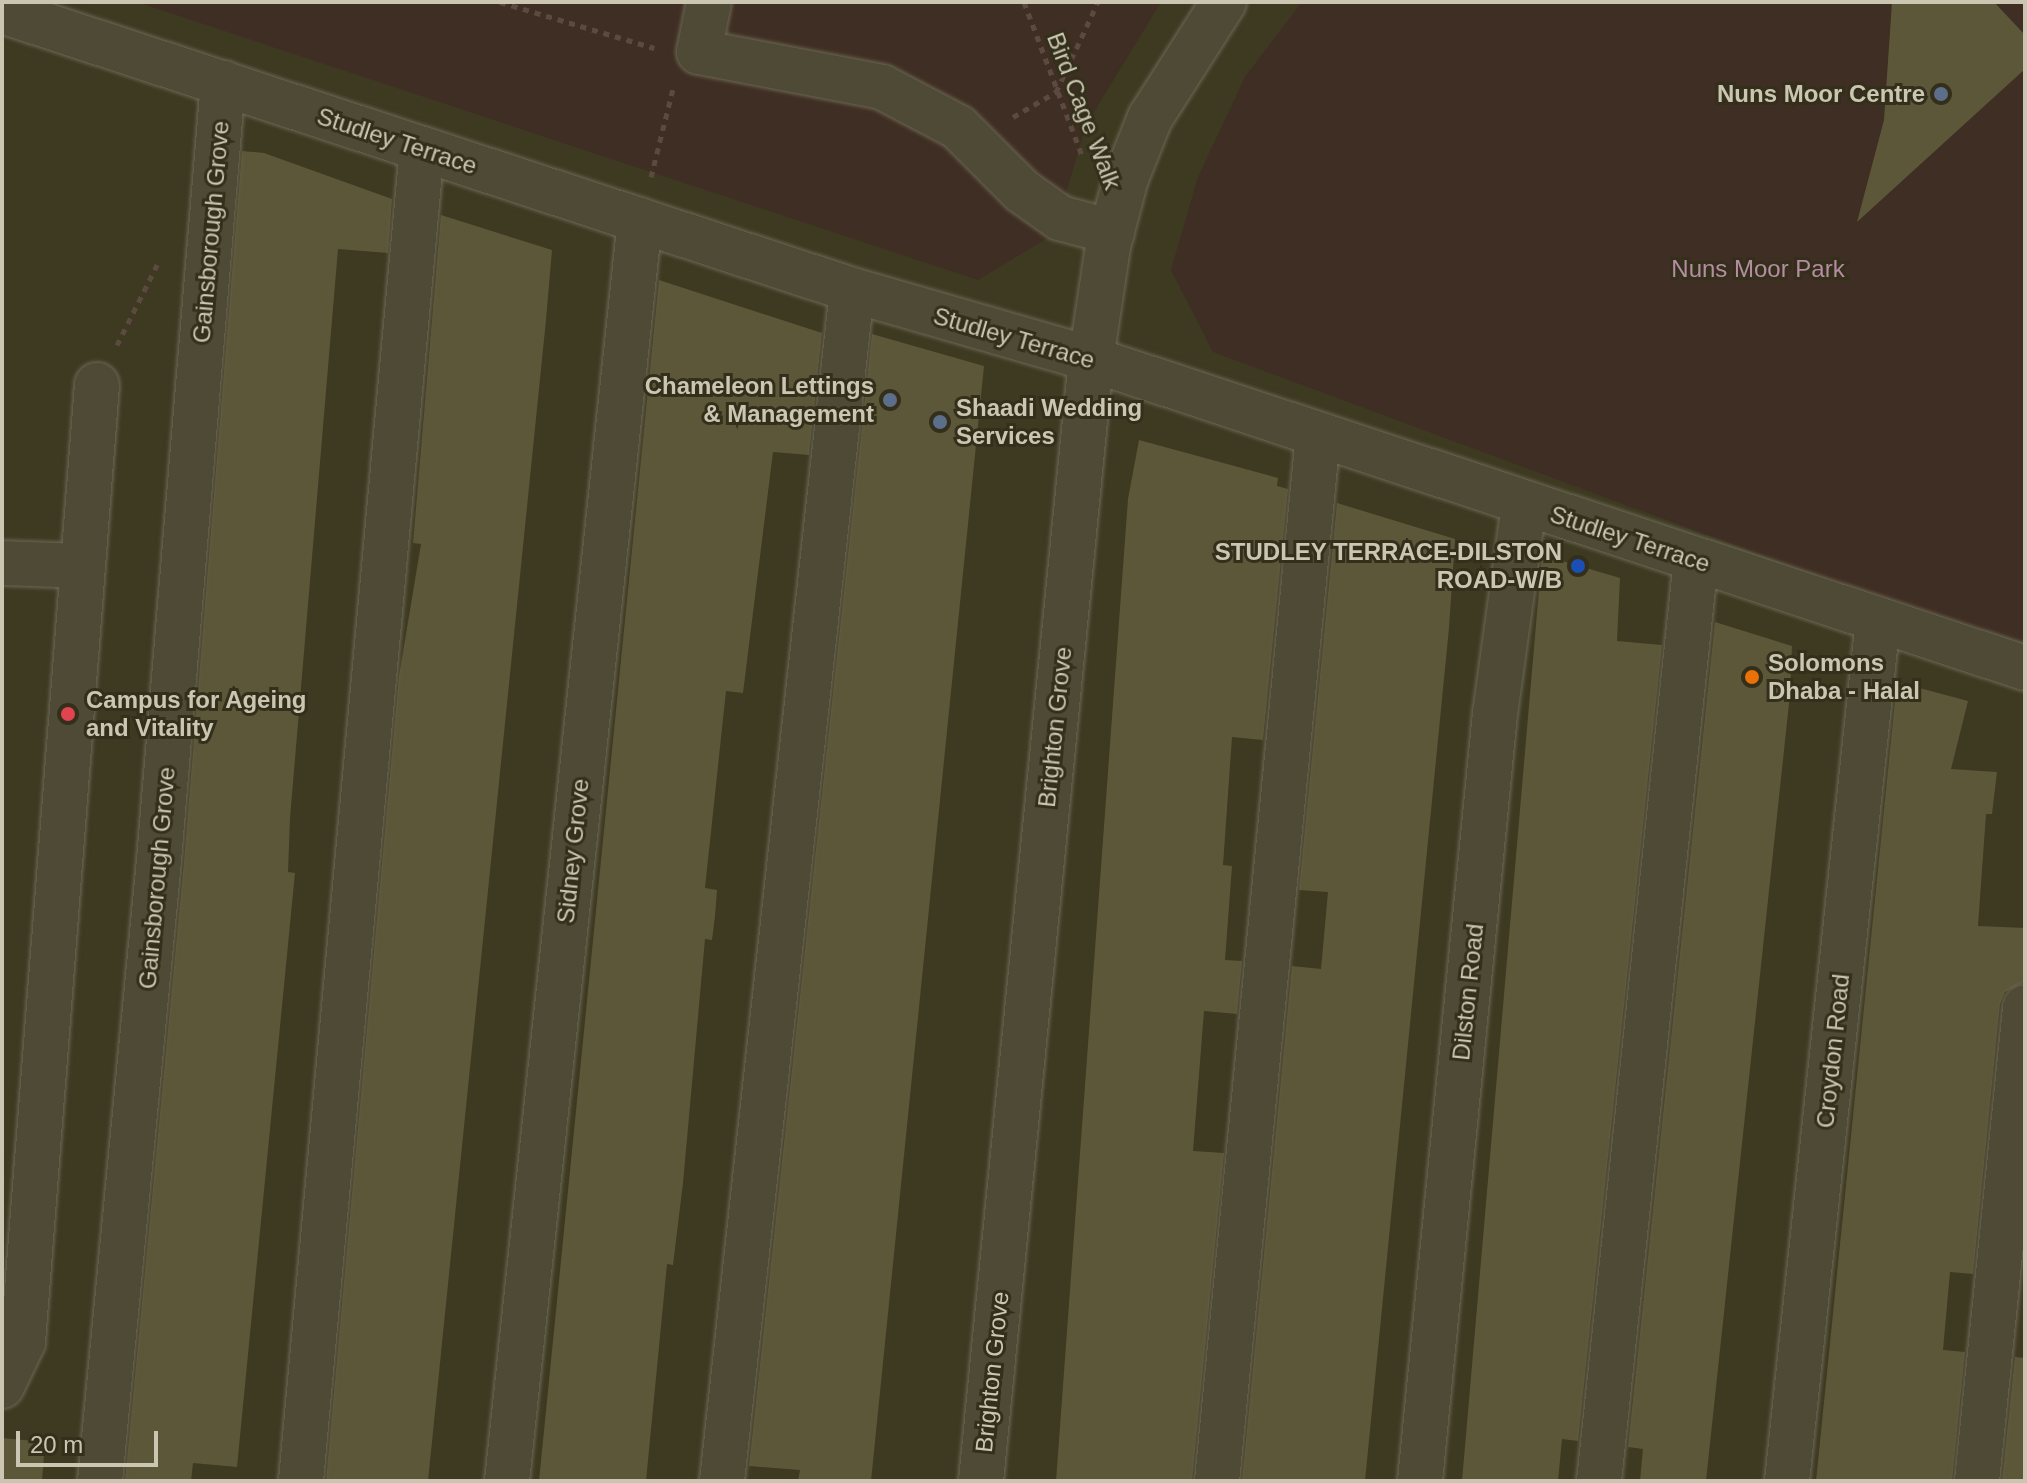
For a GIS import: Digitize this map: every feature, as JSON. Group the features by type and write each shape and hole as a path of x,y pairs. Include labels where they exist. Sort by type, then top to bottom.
{"street":[{"path":"709,2 691,51 882,87 921,104 969,138 1022,191 1060,218 1112,232"},
{"name":"Brighton Grove","path":"981,1481 1091,359 1112,232 1150,118 1224,2"},
{"name":"Studley Terrace","path":"2,11 852,290 1091,359 2025,668"},
{"name":"Gainsborough Grove","path":"100,1481 159,860 223,83"},
{"path":"301,1481 422,150"},
{"name":"Sidney Grove","path":"507,1481 640,220"},
{"path":"722,1481 852,290"},
{"path":"2,1386 23,1342 97,385"},
{"path":"1217,1481 1318,435"},
{"name":"Dilston Road","path":"1420,1481 1495,714 1524,504"},
{"path":"1599,1481 1696,560"},
{"path":"2,563 82,566"},
{"name":"Croydon Road","path":"1787,1481 1878,620"},
{"path":"1977,1481 2025,1007"}],"path":[{"path":"500,2 647,47 691,51 640,220"},
{"name":"Bird Cage Walk","path":"1024,2 1084,162"},
{"path":"969,138 1056,92 1098,2"},
{"path":"97,385 161,258"}],"green space":[{"path":"137,2 1161,2 1086,125 1054,234 978,280"},
{"name":"Nuns Moor Park","path":"1302,2 2025,2 2025,643 1899,606 1213,352 1171,270 1198,177 1245,77"}],"building":[{"name":"Nuns Moor Centre","path":"1892,2 1994,2 2025,35 2025,69 1857,222 1884,120"},
{"path":"242,151 264,153 392,199 388,253 338,249 290,818 288,872 295,873 237,1467 193,1463 191,1481 125,1481 184,862"},
{"path":"441,215 552,250 546,320 428,1481 326,1481 399,676 421,544 413,543"},
{"path":"659,280 822,333 809,455 773,452 743,693 726,691 705,888 717,890 715,916 712,940 705,939 683,1183 673,1265 667,1264 646,1481 539,1481"},
{"path":"872,334 984,366 871,1481 798,1481 800,1470 749,1466"},
{"path":"1139,440 1278,478 1277,486 1288,489 1263,740 1232,737 1223,865 1232,866 1225,960 1242,961 1237,1014 1204,1011 1193,1151 1224,1153 1192,1481 1056,1481 1128,499"},
{"path":"1337,503 1455,539 1449,628 1365,1481 1242,1481 1292,966 1321,969 1328,892 1299,890"},
{"path":"1542,555 1620,578 1617,641 1662,645 1578,1441 1562,1439 1558,1481 1462,1481"},
{"path":"1715,622 1792,646 1790,694 1706,1481 1640,1481 1643,1449 1628,1447"},
{"path":"1897,682 1968,701 1951,769 1997,772 1992,814 1986,814 1978,926 2025,928 2025,982 2005,992 2000,1004 1973,1274 1950,1272 1943,1350 1965,1352 1952,1481 1816,1481"},
{"path":"2015,1357 2025,1358 2025,1481 2002,1481"},
{"path":"2,1438 45,1442 42,1481 2,1481"}],"place":[{"name":"Nuns Moor Centre","path":"1941,94"},
{"name":"Chameleon Lettings & Management","path":"890,400"},
{"name":"Shaadi Wedding Services","path":"940,422"},
{"name":"STUDLEY TERRACE-DILSTON ROAD-W/B","path":"1578,566"},
{"name":"Solomons Dhaba - Halal","path":"1752,677"},
{"name":"Campus for Ageing and Vitality","path":"68,714"}]}
